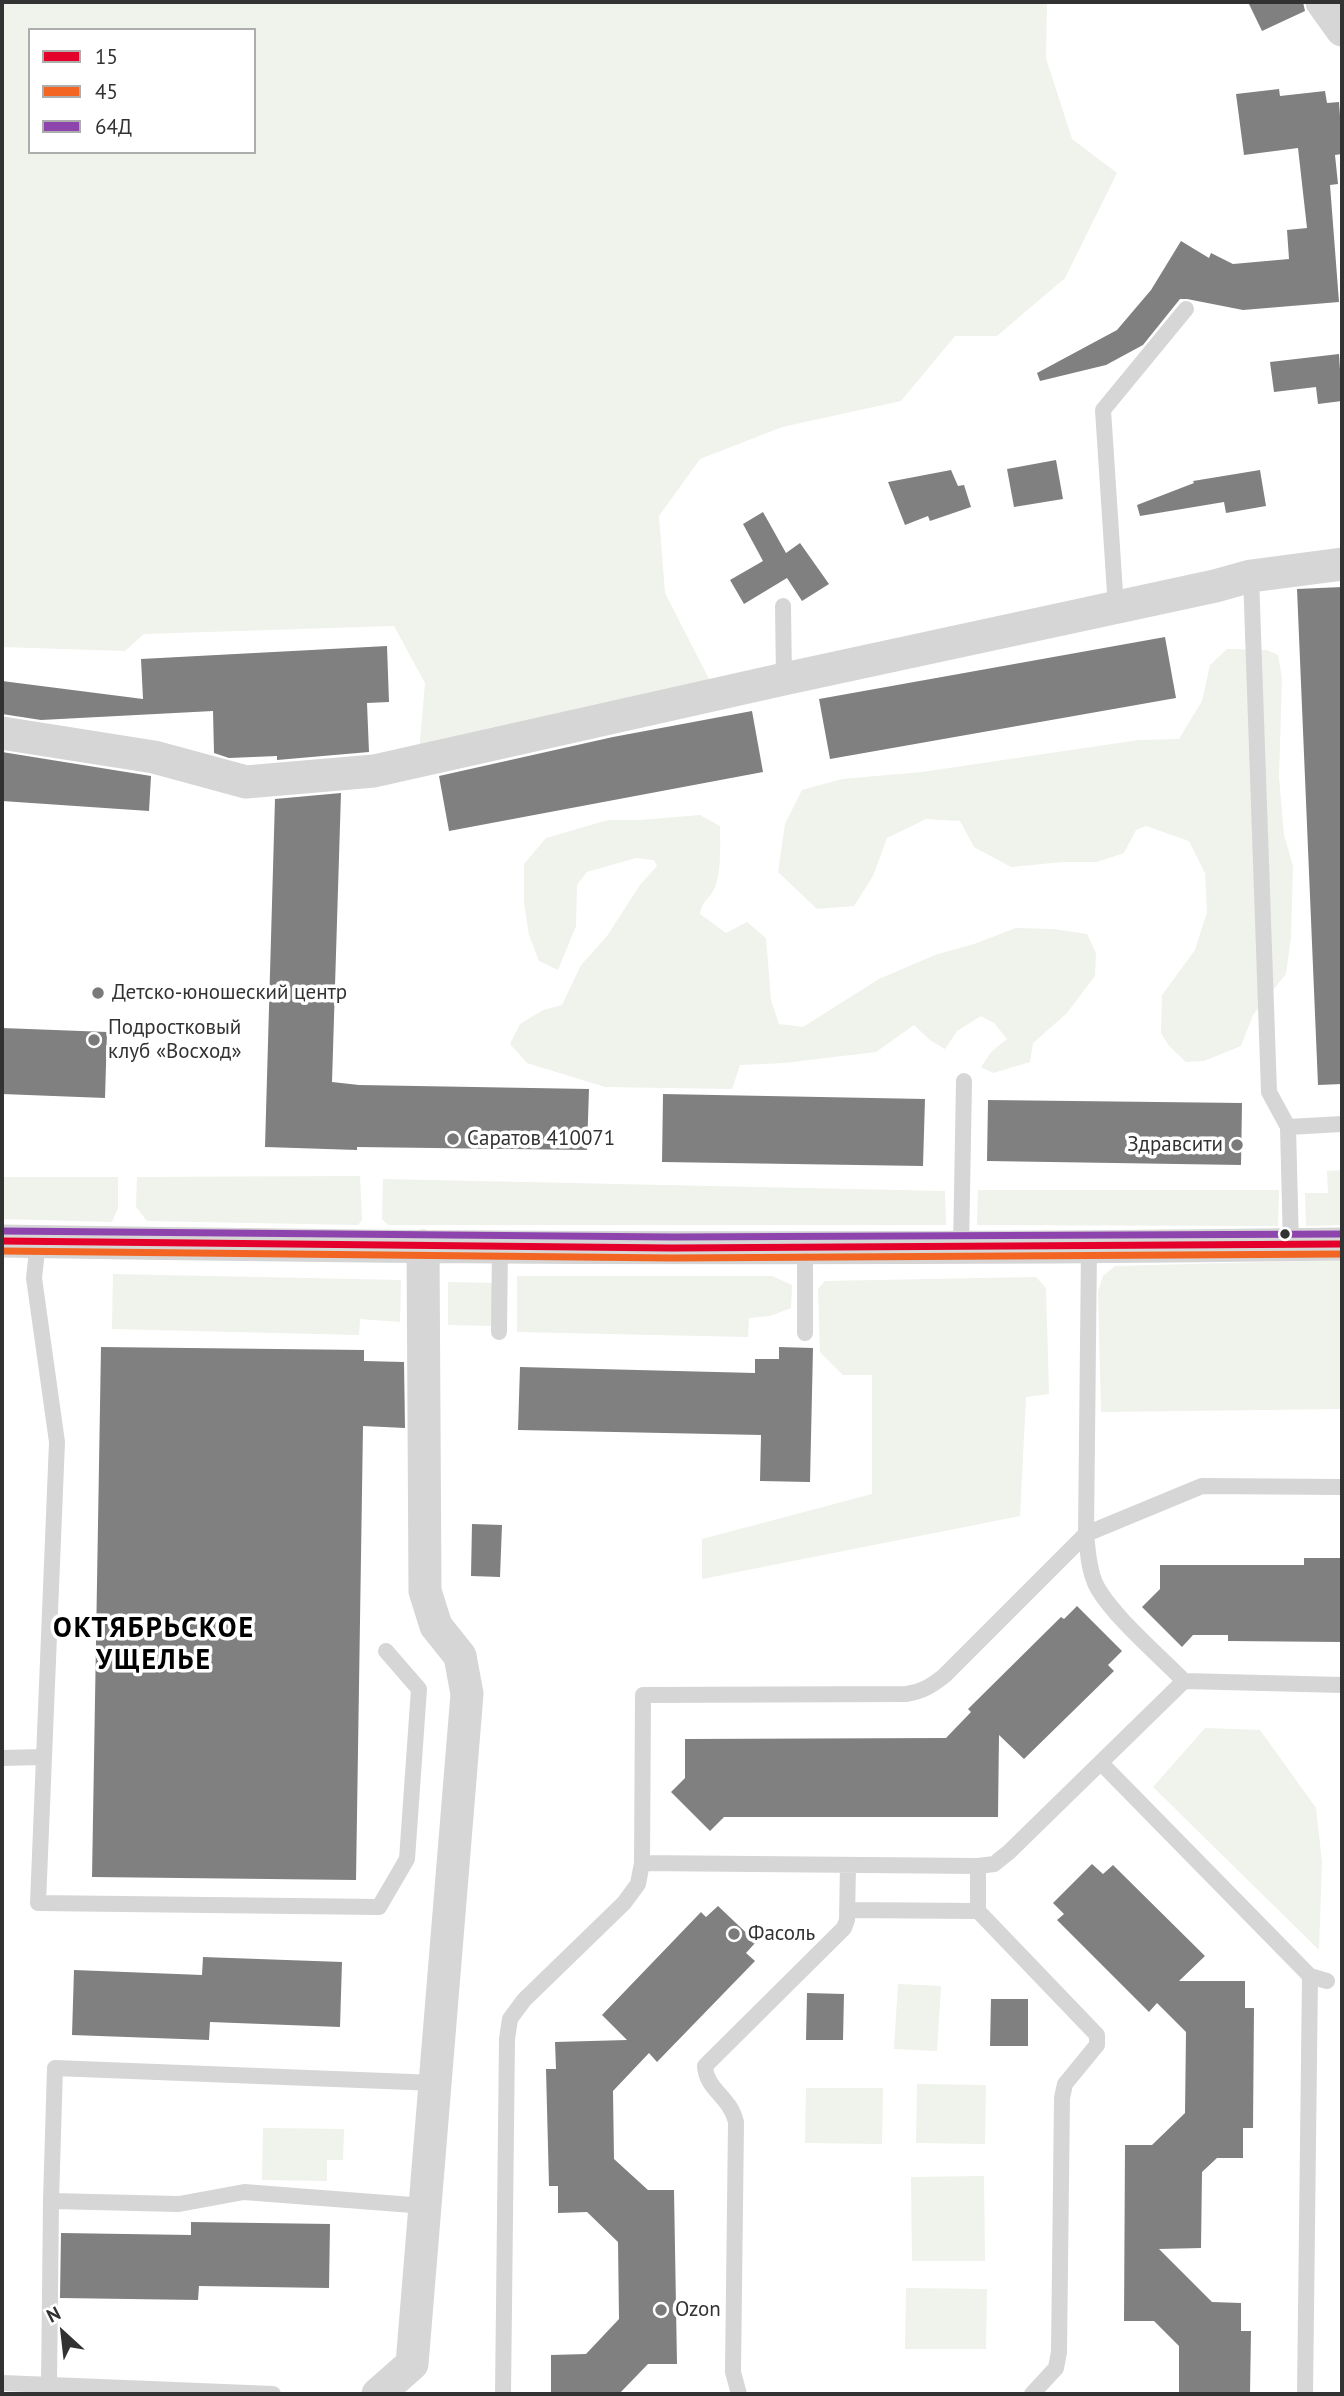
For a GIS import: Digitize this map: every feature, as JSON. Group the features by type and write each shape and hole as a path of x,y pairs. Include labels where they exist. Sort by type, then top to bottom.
{"street":[{"path":"1322,2 1342,30"},
{"path":"2,733 154,757 246,782 374,771 1251,576 1342,564"},
{"path":"2,1241 805,1249 1342,1244"},
{"path":"378,2394 412,2364 467,1694 460,1656 436,1626 425,1591 422,1246"}],"lane":[{"path":"1116,608 1103,410 1186,309"},
{"path":"1251,576 1269,1092 1288,1127 1291,1245"},
{"path":"783,606 785,679"},
{"path":"961,1249 964,1081"},
{"path":"1288,1127 1342,1124"},
{"path":"37,1242 34,1278 57,1442 38,1903 379,1907 407,1859 419,1689 386,1651"},
{"path":"499,1332 500,1247"},
{"path":"1089,1248 1086,1534 1089,1562 1096,1583 1110,1605 1184,1681 1342,1685"},
{"path":"805,1249 805,1333"},
{"path":"503,2394 507,2039 510,2019 524,2000 624,1903 638,1884 642,1863 637,1695 906,1695 919,1692 944,1676 1086,1534 1202,1486 1342,1487"},
{"path":"642,1863 994,1864 1184,1681"},
{"path":"2,1758 43,1757"},
{"path":"1101,1763 1310,1976 1327,1981"},
{"path":"739,2394 733,2372 736,2122 733,2110 705,2076 705,2066 844,1928 847,1920 848,1864"},
{"path":"978,1866 978,1911 1097,2035 1097,2045 1065,2084 1062,2098 1059,2352 1056,2368 1032,2394"},
{"path":"847,1910 978,1911"},
{"path":"1305,2394 1310,1976"},
{"path":"49,2385 55,2068 436,2083"},
{"path":"51,2201 179,2204 244,2192 425,2206"},
{"path":"2,2383 273,2394"}],"shaded area":[{"path":"2,2 1047,2 1046,58 1072,139 1117,173 1065,278 997,336 955,336 901,401 782,427 700,459 659,516 665,593 710,681 419,753 425,683 394,626 144,634 125,651 2,647"},
{"path":"1227,649 1267,650 1278,655 1282,678 1279,777 1284,835 1293,866 1291,938 1286,974 1253,1015 1241,1046 1204,1061 1186,1062 1169,1046 1161,1033 1162,995 1195,950 1207,912 1205,873 1189,841 1146,826 1136,830 1124,853 1097,862 1011,867 974,847 960,821 926,819 887,838 873,876 854,906 817,909 778,872 785,824 802,790 842,779 922,772 1139,740 1179,739 1202,701 1210,665"},
{"path":"700,815 720,826 720,849 717,882 700,914 726,933 747,922 766,938 771,1000 779,1024 803,1027 879,979 935,955 1016,928 1053,929 1087,934 1096,953 1095,976 1066,1014 1033,1043 1030,1062 993,1073 981,1067 991,1052 1007,1039 994,1023 981,1016 957,1031 945,1049 914,1025 876,1052 784,1063 740,1065 732,1089 605,1087 527,1063 510,1044 520,1024 543,1010 562,1005 581,965 607,936 640,885 657,866 654,860 636,858 587,872 577,885 576,926 558,970 539,961 529,935 524,903 524,864 546,838 608,820"},
{"path":"1342,1170 1342,1225 1306,1226 1305,1193 1328,1193 1327,1171"},
{"path":"360,1176 362,1220 358,1225 147,1221 136,1207 137,1177"},
{"path":"2,1177 118,1177 118,1208 112,1222 2,1219"},
{"path":"383,1179 945,1191 946,1225 388,1225 382,1219"},
{"path":"978,1190 1279,1190 1278,1226 977,1225"},
{"path":"1342,1260 1342,1409 1101,1412 1098,1291 1103,1276 1115,1266"},
{"path":"113,1274 401,1280 400,1322 360,1319 359,1335 112,1329"},
{"path":"517,1276 772,1276 792,1285 791,1308 770,1316 749,1318 748,1337 517,1332"},
{"path":"1036,1277 1046,1288 1049,1394 1026,1397 1020,1516 702,1579 702,1539 872,1494 872,1375 843,1375 820,1352 818,1289 825,1281"},
{"path":"448,1282 494,1283 494,1326 448,1325"},
{"path":"1205,1728 1260,1730 1316,1808 1322,1862 1319,1950 1153,1787"},
{"path":"898,1984 941,1986 937,2051 894,2049"},
{"path":"917,2084 986,2085 985,2144 916,2143"},
{"path":"806,2088 883,2088 882,2144 805,2143"},
{"path":"263,2128 344,2129 343,2160 327,2160 327,2181 262,2180"},
{"path":"984,2176 985,2261 912,2261 911,2177"},
{"path":"906,2288 987,2289 986,2349 905,2349"}],"building":[{"path":"1248,2 1303,2 1305,11 1262,31"},
{"path":"1279,89 1280,96 1325,91 1327,103 1339,102 1342,116 1342,154 1335,155 1338,184 1330,185 1339,302 1243,310 1180,299 1143,345 1106,365 1040,381 1037,373 1117,330 1151,290 1181,241 1209,258 1211,253 1233,264 1289,259 1287,230 1307,228 1298,148 1244,155 1236,94"},
{"path":"1339,354 1342,401 1318,404 1316,387 1274,392 1270,362"},
{"path":"1056,460 1063,499 1014,507 1007,469"},
{"path":"951,470 958,486 964,485 971,507 930,521 928,516 905,525 888,482"},
{"path":"1260,470 1266,506 1226,513 1224,502 1140,516 1137,505 1194,483 1193,481"},
{"path":"763,512 786,553 800,543 829,584 802,601 787,578 744,604 730,580 763,561 743,524"},
{"path":"1342,587 1342,1084 1318,1085 1297,589"},
{"path":"1165,637 1176,698 830,759 819,699"},
{"path":"387,646 389,702 367,703 369,752 277,760 277,756 229,758 214,753 213,711 41,720 2,714 2,681 143,699 141,659"},
{"path":"752,711 763,772 449,831 439,776 613,737"},
{"path":"2,752 151,776 149,811 2,801"},
{"path":"341,793 332,1082 359,1085 589,1089 587,1150 357,1147 357,1150 265,1147 275,799"},
{"path":"2,1028 107,1032 105,1098 2,1094"},
{"path":"663,1094 925,1099 923,1166 662,1162"},
{"path":"988,1100 1242,1103 1241,1165 987,1161"},
{"path":"101,1347 364,1350 364,1361 404,1362 405,1428 363,1426 356,1880 92,1877"},
{"path":"779,1347 813,1348 810,1482 760,1481 761,1435 518,1430 520,1367 755,1373 755,1359 779,1359"},
{"path":"472,1524 502,1525 500,1577 471,1576"},
{"path":"1304,1558 1342,1558 1342,1642 1228,1641 1228,1635 1193,1635 1182,1647 1142,1607 1160,1589 1160,1565 1304,1565"},
{"path":"1077,1606 1122,1651 1108,1665 1114,1671 1024,1759 999,1735 998,1817 724,1817 710,1831 671,1792 685,1778 685,1739 946,1738 971,1712 968,1709 1061,1617 1064,1619"},
{"path":"1092,1864 1103,1874 1113,1865 1205,1956 1179,1981 1245,1981 1245,2008 1254,2008 1253,2128 1243,2128 1243,2158 1217,2158 1202,2172 1201,2248 1159,2249 1212,2302 1241,2303 1241,2331 1251,2331 1250,2394 1179,2394 1179,2346 1154,2321 1124,2321 1125,2145 1152,2145 1185,2113 1186,2032 1157,2003 1149,2012 1057,1920 1064,1914 1053,1903"},
{"path":"718,1906 756,1942 746,1953 755,1961 657,2062 649,2053 613,2091 614,2159 648,2190 674,2190 677,2364 648,2364 619,2394 551,2394 551,2355 586,2354 619,2319 618,2242 587,2212 558,2213 558,2186 549,2186 546,2069 556,2069 555,2042 627,2040 602,2015 701,1912 706,1917"},
{"path":"203,1957 342,1962 340,2027 210,2022 209,2040 72,2035 74,1970 202,1975"},
{"path":"807,1993 844,1994 843,2040 806,2040"},
{"path":"991,1999 1028,1999 1028,2046 990,2046"},
{"path":"191,2222 330,2224 329,2288 199,2286 198,2300 60,2298 61,2233 191,2235"}],"transit line":[{"name":"64Д","path":"2,1231 672,1237 1342,1234"},
{"name":"15","path":"2,1241 672,1248 1342,1244"},
{"name":"45","path":"2,1251 672,1258 1342,1254"}],"place":[{"name":"Детско-юношеский центр","path":"98,993"},
{"name":"Подростковый клуб «Восход»","path":"94,1040"},
{"name":"Саратов 410071","path":"453,1139"},
{"name":"Здравсити","path":"1237,1145"},
{"name":"Фасоль","path":"734,1934"},
{"name":"Ozon","path":"661,2310"}],"district":[{"name":"ОКТЯБРЬСКОЕ УЩЕЛЬЕ","path":"154,1645"}]}
